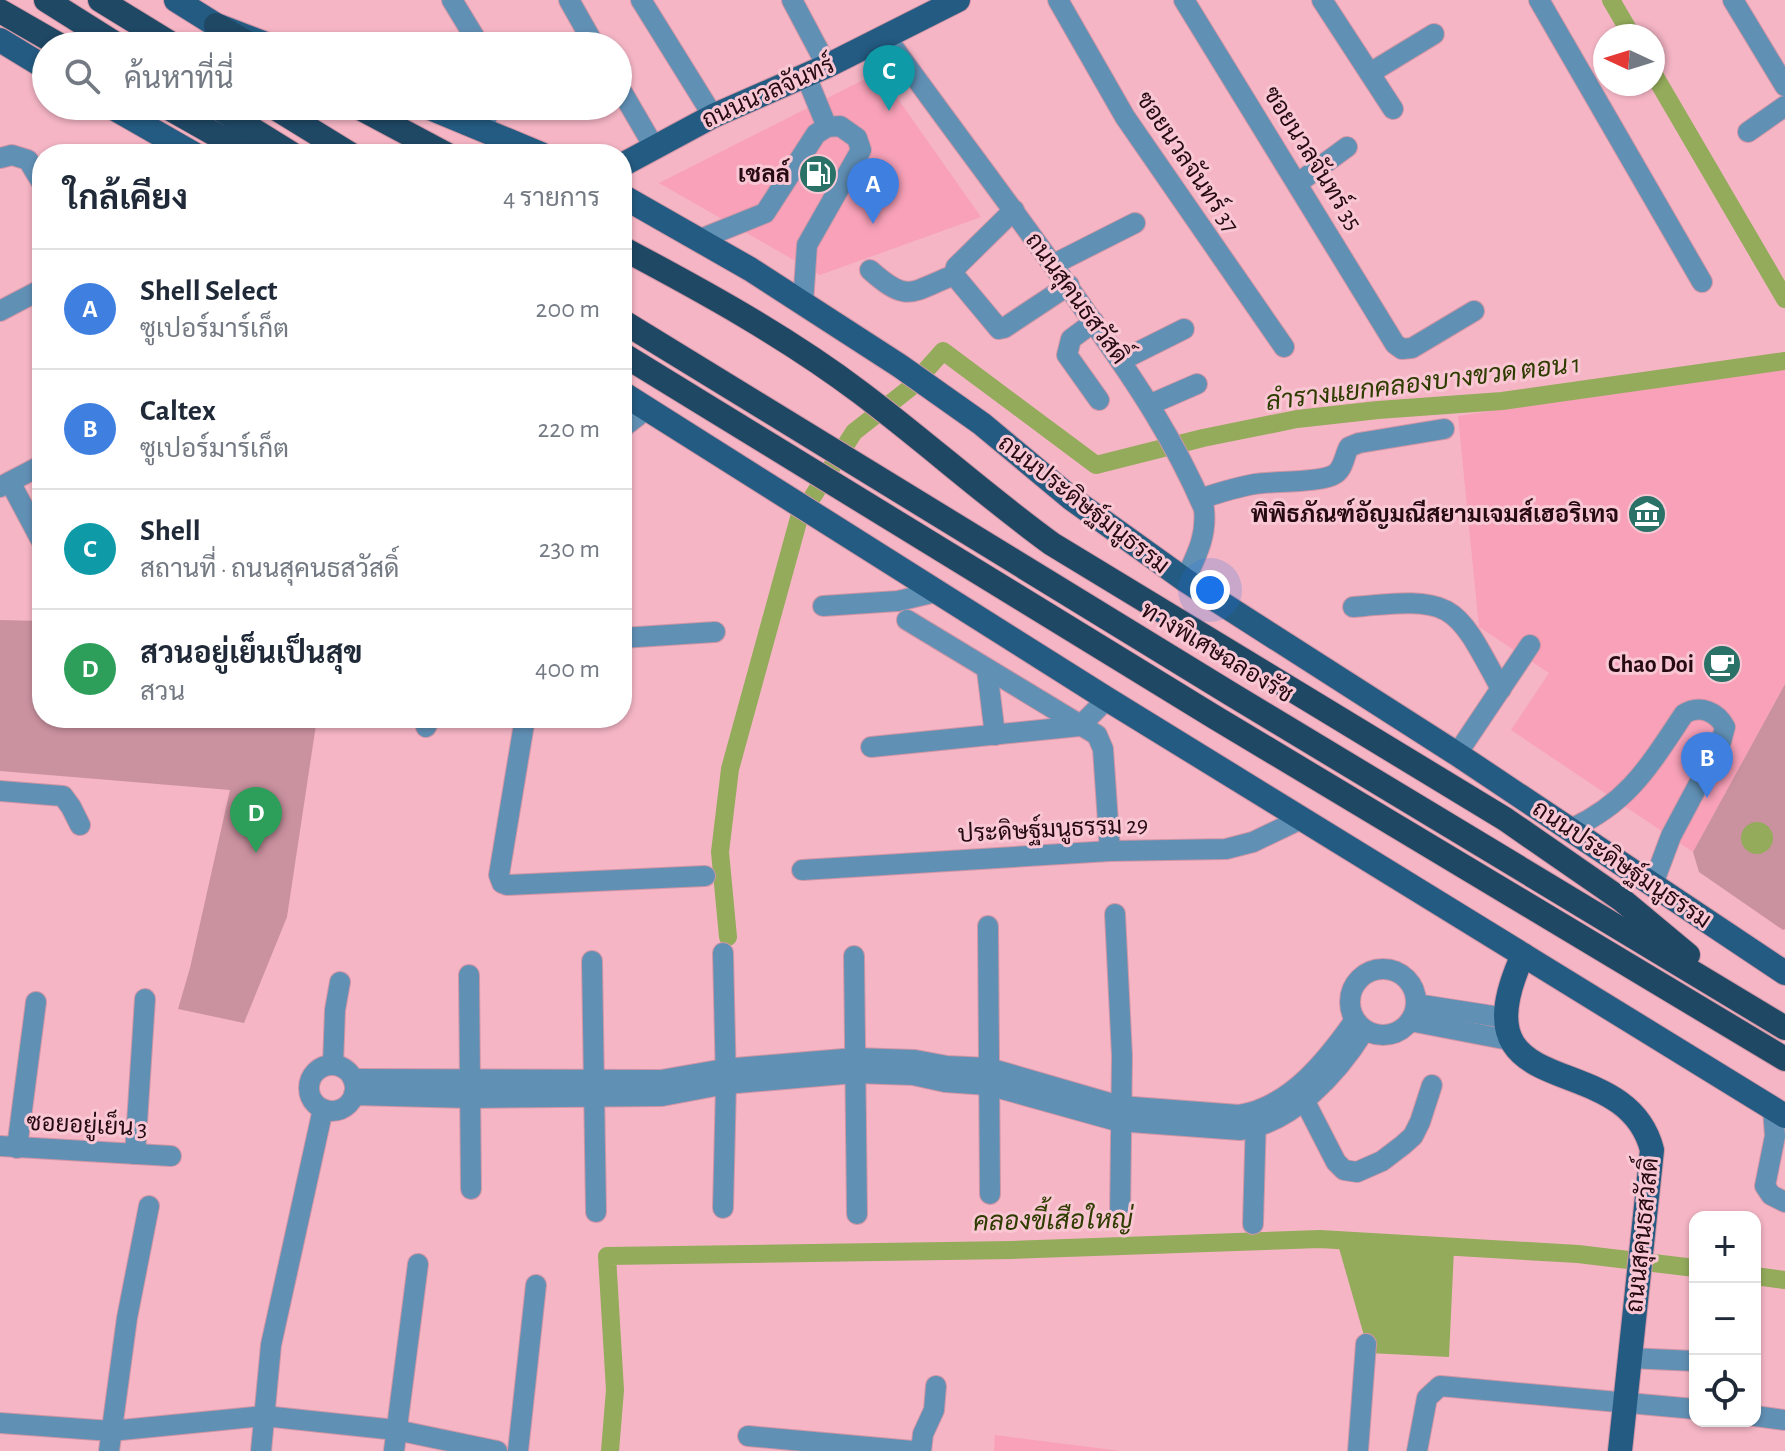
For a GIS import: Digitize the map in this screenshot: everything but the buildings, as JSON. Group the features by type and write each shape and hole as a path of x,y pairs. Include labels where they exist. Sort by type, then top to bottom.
{"highway":[{"path":"46,0 97,32"},
{"path":"100,0 152,32"},
{"path":"0,11 37,32"},
{"path":"216,25 228,32"},
{"path":"190,120 232,144"},
{"path":"237,120 276,144"},
{"path":"295,120 334,144"},
{"path":"382,120 427,144"},
{"path":"632,254 777,336 881,409 1052,544 1505,819 1622,900 1748,1006"},
{"name":"ทางพิเศษฉลองรัช","path":"632,327 1217,686 1785,1028"},
{"path":"632,360 1785,1059"}],"main road":[{"path":"176,0 216,25 234,32"},
{"name":"ถนนนวลจันทร์","path":"632,159 713,116 886,37 950,2"},
{"path":"0,40 32,59"},
{"path":"134,120 176,144"},
{"path":"490,120 526,144"},
{"name":"ถนนประดิษฐ์มนูธรรม","path":"632,202 803,303 918,378 982,424 1072,499 1185,580 1457,754 1785,973"},
{"path":"632,399 1107,699 1779,1113"},
{"path":"1508,1029 1513,977 1523,955"},
{"name":"ถนนสุคนธสวัสดิ์","path":"1508,1029 1516,1050 1537,1064 1616,1099 1642,1122 1652,1150 1620,1451"}],"street":[{"path":"452,0 471,32"},
{"path":"569,0 587,32"},
{"path":"641,0 713,116"},
{"path":"792,0 816,71 827,127"},
{"name":"ซอยนวลจันทร์ 37","path":"1058,0 1125,117 1284,347"},
{"name":"ซอยนวลจันทร์ 35","path":"1184,0 1395,344 1402,349 1412,348 1474,311"},
{"path":"1322,0 1393,109"},
{"path":"1539,0 1702,282"},
{"path":"1733,0 1782,81"},
{"path":"1370,73 1434,34"},
{"name":"ถนนสุคนธสวัสดิ์","path":"886,37 1054,264 1151,404 1204,509 1206,534 1185,580"},
{"path":"1748,132 1785,106"},
{"path":"632,109 654,147"},
{"path":"698,240 765,213 816,134 827,127 840,126 857,138 861,150 807,245 803,303"},
{"path":"1298,183 1347,147"},
{"path":"0,158 12,155 28,160 32,167"},
{"path":"954,275 956,267 1014,210"},
{"path":"1054,264 1135,223"},
{"path":"870,270 890,288 901,293 912,293 954,275"},
{"path":"954,275 1001,329 1069,285"},
{"path":"0,311 32,294"},
{"path":"1094,322 1071,339 1067,355 1099,400"},
{"path":"1122,360 1184,329"},
{"path":"1151,404 1197,384"},
{"path":"632,420 648,408"},
{"path":"1200,499 1252,484 1316,481 1340,470 1349,447 1444,429"},
{"path":"32,470 5,484 32,526"},
{"path":"823,606 898,601 936,592"},
{"path":"1353,607 1416,601 1440,606 1462,621 1501,689"},
{"path":"907,620 1097,735 1102,742 1110,851"},
{"path":"632,637 715,632"},
{"path":"1457,754 1530,645"},
{"path":"987,670 995,735"},
{"path":"871,747 1080,726 1107,699"},
{"path":"1571,829 1599,816 1617,802 1645,773 1684,714 1692,709 1708,710 1721,719 1725,727 1721,742 1671,836 1653,884"},
{"path":"523,728 499,875 502,883 705,876"},
{"path":"0,791 63,796 80,825"},
{"name":"ประดิษฐ์มนูธรรม 29","path":"802,870 1110,851 1226,849 1253,842 1301,819"},
{"path":"1115,914 1122,1056 1120,1217"},
{"path":"988,926 990,1194"},
{"path":"723,953 723,1208"},
{"path":"854,956 857,1214"},
{"path":"592,961 596,1212"},
{"path":"1390,968 1404,975 1413,988 1413,1012 1397,1033 1379,1035 1360,1026 1349,1006 1351,990 1360,977 1374,969 1390,968"},
{"path":"469,975 471,1189"},
{"path":"333,1064 335,1010 340,982"},
{"path":"135,1154 145,999"},
{"path":"8,1147 36,1002"},
{"path":"1413,1012 1508,1029"},
{"path":"353,1087 593,1089 661,1080 915,1060 989,1077 1120,1114 1223,1115 1256,1120 1301,1093 1330,1056 1360,1026"},
{"path":"333,1064 346,1069 353,1087 341,1109 323,1109 314,1103 309,1093 309,1082 314,1072 333,1064"},
{"path":"1301,1093 1336,1162 1344,1170 1357,1172 1382,1161 1413,1136 1432,1085"},
{"path":"261,1451 271,1345 323,1109"},
{"path":"1779,1113 1765,1186 1771,1195 1785,1202"},
{"path":"1253,1224 1256,1120"},
{"name":"ซอยอยู่เย็น 3","path":"8,1147 171,1156"},
{"path":"110,1441 127,1318 149,1206"},
{"path":"395,1441 418,1264"},
{"path":"518,1451 536,1285"},
{"path":"1358,1451 1366,1344"},
{"path":"1629,1358 1689,1361"},
{"path":"921,1451 923,1434 934,1410 936,1386"},
{"path":"1417,1451 1427,1398 1440,1386 1689,1408"},
{"path":"0,1423 110,1441 264,1416 395,1441 497,1451"},
{"path":"1761,1417 1785,1420"},
{"path":"748,1436 913,1451"}],"shaded area":[{"path":"879,72 981,217 820,275 659,183"},
{"path":"1785,366 1785,684 1693,852 1511,730 1549,673 1479,627 1458,416"},
{"path":"0,620 32,621 32,728 315,728 287,917 244,1023 178,1009 230,790 0,771"},
{"path":"1785,684 1783,930 1699,872 1693,852"},
{"path":"1757,822 1768,827 1773,838 1768,849 1757,854 1746,849 1741,838 1746,827"},
{"path":"1339,1248 1454,1249 1449,1357 1369,1353"},
{"path":"995,1435 1121,1451 994,1451"}],"waterway":[{"name":"ลำรางแยกคลองบางขวด ตอน 1","path":"1611,0 1625,24"},
{"name":"ลำรางแยกคลองบางขวด ตอน 1","path":"1665,94 1785,299"},
{"name":"ลำรางแยกคลองบางขวด ตอน 1","path":"728,937 720,852 730,769 799,518 854,432 910,388 943,351 1096,465 1203,438 1297,419 1502,401 1785,361"},
{"name":"คลองขี้เสือใหญ่","path":"610,1451 615,1390 607,1256 1012,1250 1320,1239 1578,1254 1689,1267"},
{"name":"คลองขี้เสือใหญ่","path":"1761,1277 1785,1280"}],"place":[{"name":"Shell","path":"889,111"},
{"name":"เชลล์","path":"818,174"},
{"name":"Shell Select","path":"873,224"},
{"name":"พิพิธภัณฑ์อัญมณีสยามเจมส์เฮอริเทจ","path":"1647,514"},
{"name":"Chao Doi","path":"1722,664"},
{"name":"Caltex","path":"1707,798"},
{"name":"สวนอยู่เย็นเป็นสุข","path":"256,853"}]}
